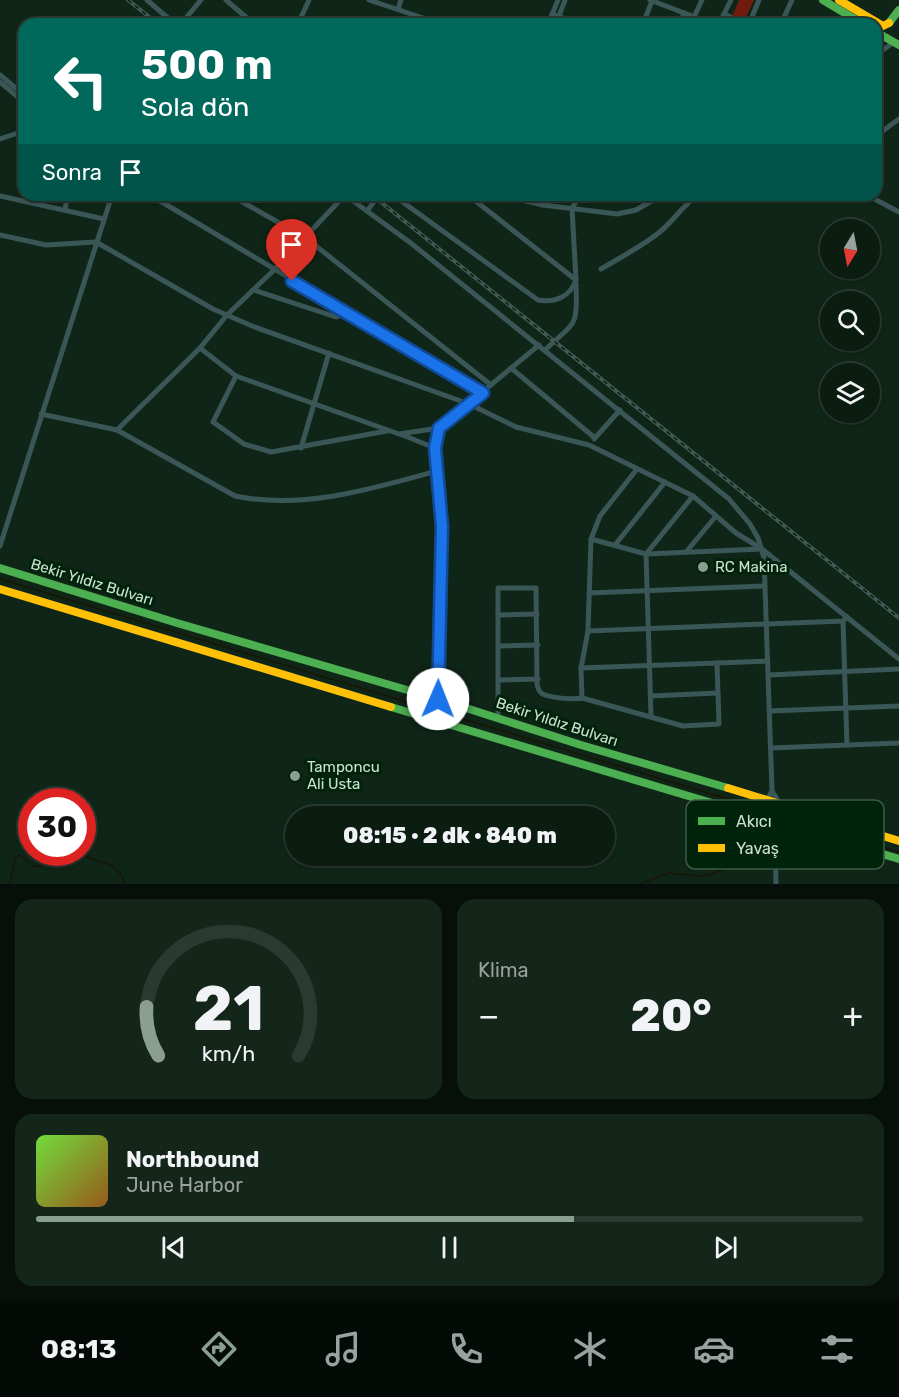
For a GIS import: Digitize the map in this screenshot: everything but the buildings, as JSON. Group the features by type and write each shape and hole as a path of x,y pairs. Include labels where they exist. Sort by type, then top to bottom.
{"main road":[{"path":"823,0 853,18"},
{"path":"839,0 869,18"},
{"path":"851,0 881,18"},
{"path":"882,25 889,23 899,10"},
{"path":"882,19 899,28"},
{"path":"882,35 897,44"},
{"name":"Bekir Yıldız Bulvarı","path":"0,568 177,623 438,699 581,745 770,800"},
{"path":"0,589 702,800"},
{"name":"Bekir Yıldız Bulvarı","path":"884,836 899,841"},
{"path":"884,855 899,859"}],"street":[{"path":"147,0 168,18"},
{"path":"186,18 201,0"},
{"path":"226,0 247,18"},
{"path":"301,18 309,0"},
{"path":"369,0 420,17"},
{"path":"398,9 401,0"},
{"path":"550,18 558,0"},
{"path":"558,17 565,0"},
{"path":"671,8 675,0"},
{"path":"645,18 651,1 694,17 702,0"},
{"path":"722,18 731,0"},
{"path":"750,18 759,0"},
{"path":"784,18 792,0"},
{"path":"682,18 684,13"},
{"path":"552,14 561,18"},
{"path":"724,14 733,18"},
{"path":"882,52 897,44"},
{"path":"0,75 18,90"},
{"path":"0,82 18,97"},
{"path":"882,132 899,119"},
{"path":"0,139 18,134"},
{"path":"0,196 18,200"},
{"path":"25,201 104,219"},
{"path":"65,209 67,201"},
{"path":"0,546 110,201"},
{"path":"160,201 483,393"},
{"path":"241,201 306,238 491,385"},
{"path":"117,430 200,348 227,315 306,238 340,201"},
{"path":"353,201 412,244 620,410 735,505 750,524 762,549 765,586 772,791 767,799"},
{"path":"367,211 374,201"},
{"path":"401,201 538,300 549,301 565,296 571,291 576,280"},
{"path":"476,201 576,280"},
{"path":"526,201 608,214 622,214 636,210 652,201"},
{"path":"543,205 545,201"},
{"path":"545,350 573,323 577,308 572,208 576,201"},
{"path":"601,269 655,236 690,201"},
{"path":"878,201 899,212"},
{"path":"0,235 46,245 96,242 227,315 469,404 516,428 589,445 693,496 736,533 762,549 845,619 899,659"},
{"path":"254,290 337,317 344,312"},
{"path":"399,434 439,428 539,345"},
{"path":"200,348 236,376 435,448"},
{"path":"301,448 328,353"},
{"path":"511,368 596,438"},
{"path":"236,376 213,422 244,444 271,452 389,430"},
{"path":"589,445 620,410"},
{"path":"41,414 117,430 235,496 291,500 356,492 436,471"},
{"path":"438,699 442,526 435,448 439,428"},
{"path":"582,698 581,668 588,630 591,538 600,516 638,469"},
{"path":"615,545 665,482"},
{"path":"651,716 646,554 693,496"},
{"path":"686,552 716,516"},
{"path":"591,538 646,554 762,549"},
{"path":"589,592 765,586"},
{"path":"498,718 500,680 498,588 536,588 538,689 543,695 575,700 582,698 683,726 719,724 717,663"},
{"path":"498,615 537,614"},
{"path":"588,630 845,619"},
{"path":"845,619 847,745"},
{"path":"499,646 538,645"},
{"path":"581,668 768,661"},
{"path":"768,675 899,669"},
{"path":"500,680 538,679"},
{"path":"651,696 718,693"},
{"path":"769,711 899,706"},
{"path":"771,748 899,743"},
{"path":"772,791 779,800"},
{"path":"776,869 776,884"}],"shaded area":[{"path":"739,0 754,0 746,18 732,18"}],"waterway":[{"path":"0,579 731,800"},
{"path":"884,847 899,852"},
{"path":"10,884 15,858 20,855 34,867 73,857 87,857 113,866 125,884"},
{"path":"640,884 669,873 699,876 710,875 724,869"}],"railway":[{"path":"128,0 150,18"},
{"path":"379,201 899,618"}],"traffic: fast":[{"path":"823,0 853,18"},
{"path":"889,23 899,10"},
{"path":"882,35 899,45"},
{"path":"0,568 728,788"},
{"path":"391,707 702,800"},
{"path":"884,855 899,859"}],"traffic: slow":[{"path":"839,0 869,18"},
{"path":"882,25 889,23"},
{"path":"0,589 391,707"},
{"path":"728,788 767,800"},
{"path":"884,836 899,841"}],"place":[{"name":"RC Makina","path":"703,567"},
{"name":"Tamponcu Ali Usta","path":"295,776"}],"route":[{"path":"292,281 483,393 439,428 435,448 442,526 438,699"}]}
